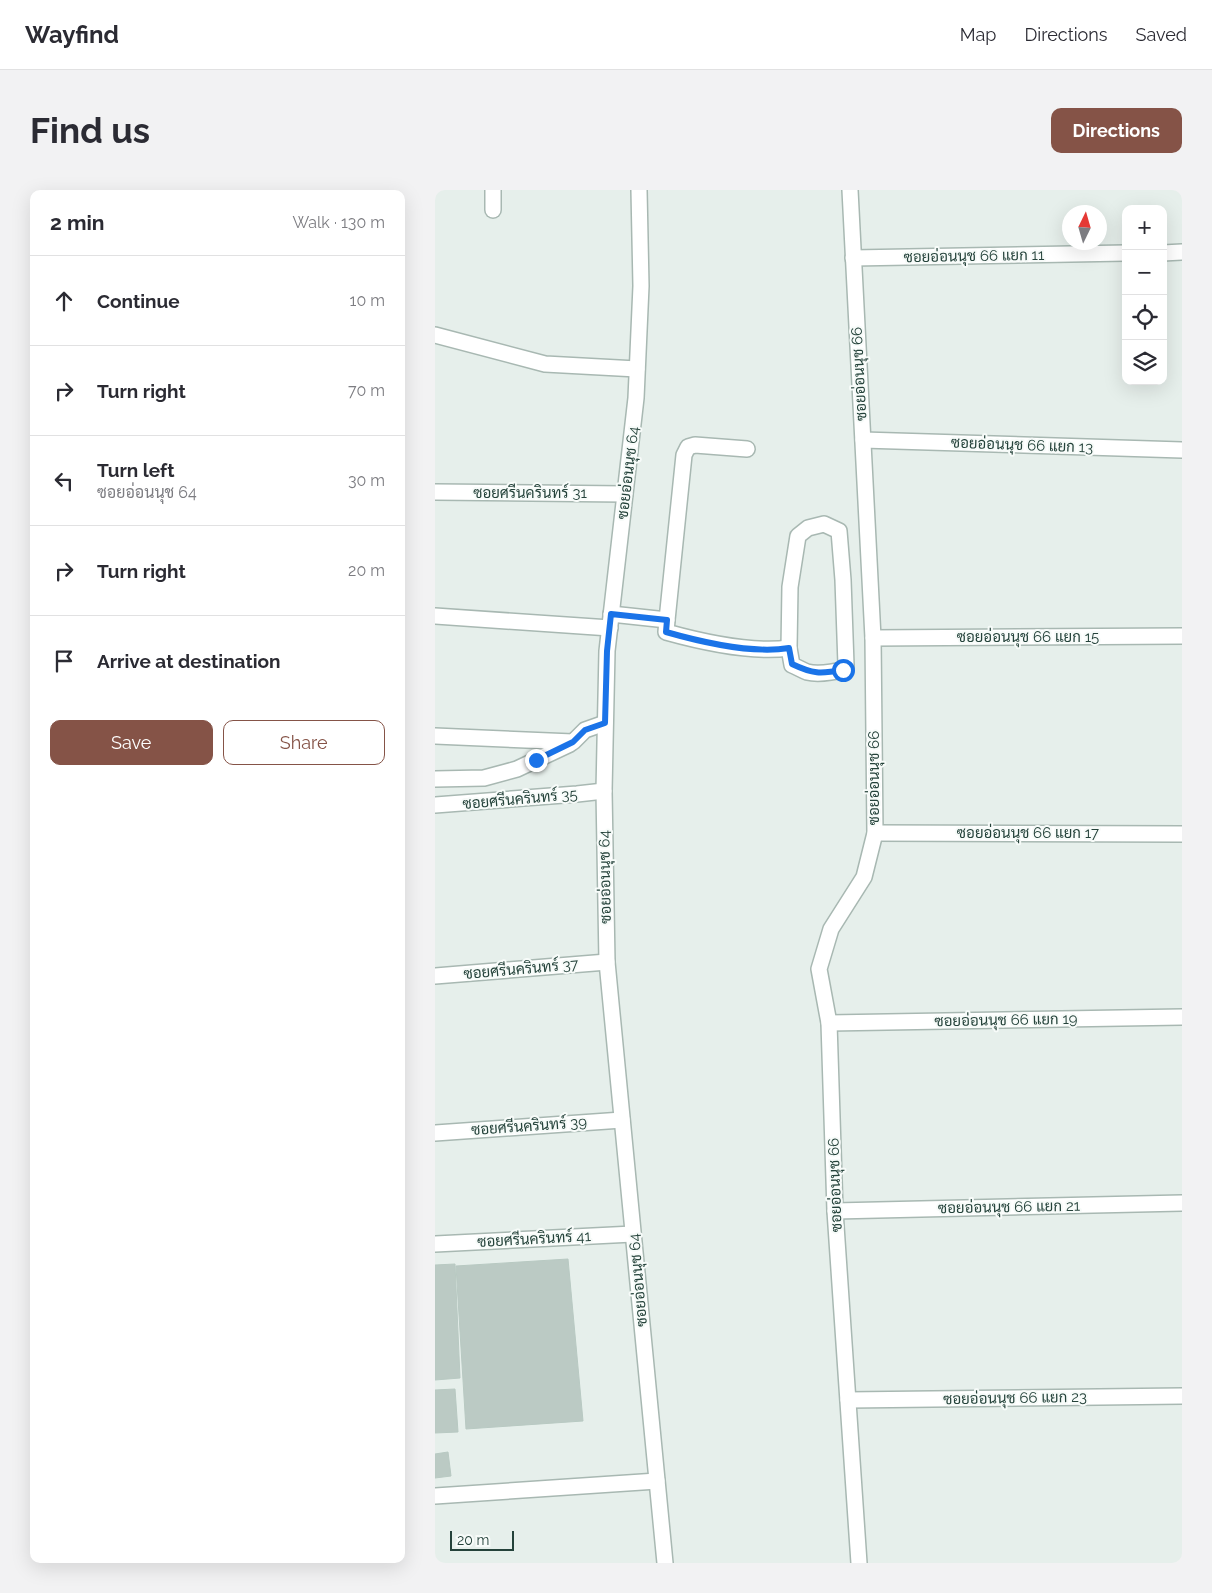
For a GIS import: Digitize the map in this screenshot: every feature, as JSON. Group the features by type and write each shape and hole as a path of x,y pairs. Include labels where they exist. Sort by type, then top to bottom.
{"street":[{"path":"493,190 493,210"},
{"name":"ซอยอ่อนนุช 64","path":"639,190 641,286 636,398 607,651 604,790 607,962 665,1563"},
{"name":"ซอยอ่อนนุช 66","path":"849,190 873,638 875,833 863,877 831,929 819,970 829,1024 835,1211 859,1563"},
{"path":"1167,253 1182,252"},
{"name":"ซอยอ่อนนุช 66 แยก 11","path":"853,258 1122,253"},
{"path":"435,335 545,364 637,369"},
{"name":"ซอยอ่อนนุช 66 แยก 13","path":"863,440 1182,450"},
{"path":"747,449 695,444 688,447 684,455 666,632 690,639 742,647 778,650 789,648"},
{"name":"ซอยศรีนครินทร์ 31","path":"435,492 625,494"},
{"path":"824,524 839,531 843,580 846,669 828,672 808,672 792,664 789,648 790,588 799,536 808,528 824,524"},
{"path":"435,616 610,621 667,620"},
{"name":"ซอยอ่อนนุช 66 แยก 15","path":"873,638 1182,636"},
{"path":"435,779 484,778 517,769 573,742 585,730 605,723"},
{"path":"435,736 573,742"},
{"name":"ซอยศรีนครินทร์ 35","path":"435,805 577,794 604,790"},
{"name":"ซอยอ่อนนุช 66 แยก 17","path":"875,833 1182,834"},
{"name":"ซอยศรีนครินทร์ 37","path":"435,976 607,962"},
{"name":"ซอยอ่อนนุช 66 แยก 19","path":"829,1024 1182,1018"},
{"name":"ซอยศรีนครินทร์ 39","path":"435,1132 622,1120"},
{"name":"ซอยอ่อนนุช 66 แยก 21","path":"835,1211 1182,1203"},
{"name":"ซอยศรีนครินทร์ 41","path":"435,1244 633,1234"},
{"name":"ซอยอ่อนนุช 66 แยก 23","path":"848,1400 1182,1396"},
{"path":"435,1496 657,1481"}],"building":[{"path":"568,1259 583,1421 466,1429 456,1266"},
{"path":"455,1264 460,1378 435,1380 435,1265"},
{"path":"455,1389 458,1432 435,1433 435,1390"},
{"path":"448,1452 451,1476 435,1478 435,1454"}],"route":[{"path":"536,760 573,742 585,730 605,723 607,651 611,614 667,620 666,632 690,639 742,647 778,650 789,648 792,664 808,672 843,670"}]}
